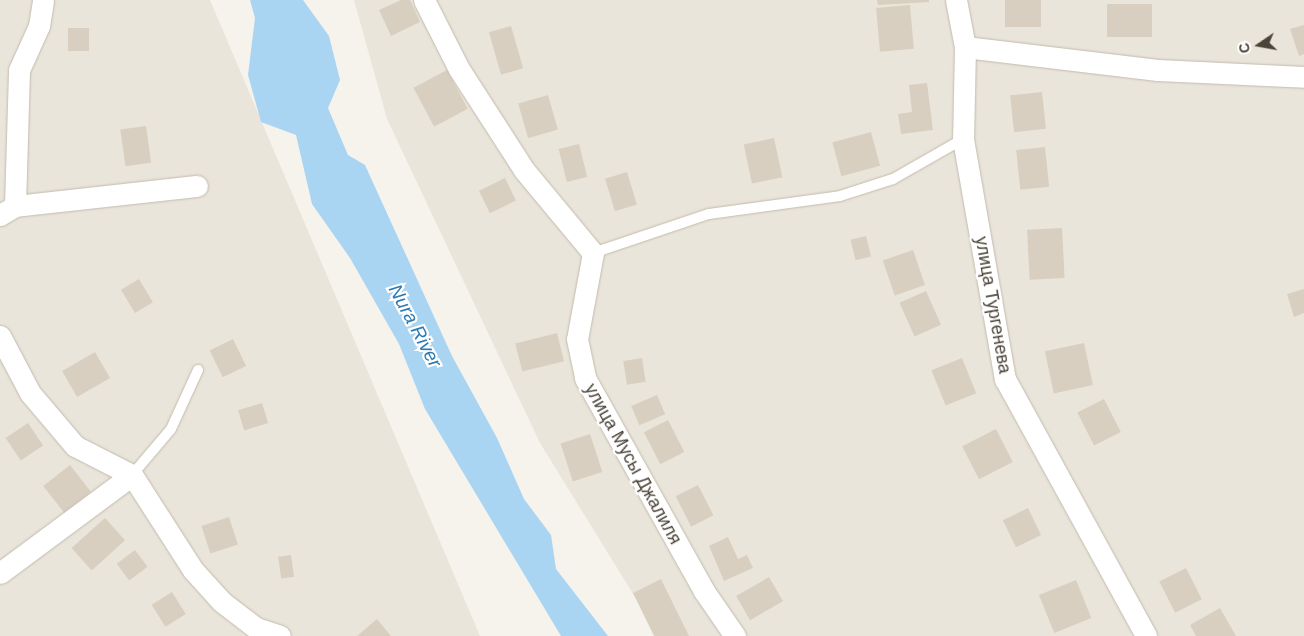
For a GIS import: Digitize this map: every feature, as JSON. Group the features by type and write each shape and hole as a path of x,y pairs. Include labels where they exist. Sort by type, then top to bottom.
{"street":[{"path":"43,0 39,26 19,70 8,211 197,186"},
{"path":"424,0 459,69 524,170 593,253"},
{"name":"улица Тургенева","path":"956,0 964,47 963,138 1005,379 1146,636"},
{"path":"964,47 1158,70 1304,77"},
{"name":"улица Мусы Джалиля","path":"593,253 578,339 584,378 704,591 736,636"},
{"path":"0,336 30,393 75,446 132,475 193,570 222,602 254,632 280,636"},
{"path":"0,573 132,475"}],"lane":[{"path":"593,253 709,214 840,196 893,179 963,138"},
{"path":"132,475 171,429 198,370"}],"shaded area":[{"path":"0,0 210,0 480,636 0,636"},
{"path":"354,0 1304,0 1304,636 659,636 540,443 387,119"}],"water":[{"name":"Nura River","path":"250,0 303,0 329,36 340,80 328,108 348,155 365,165 452,356 497,438 524,499 551,535 556,569 608,636 561,636 425,409 399,344 350,258 312,204 296,135 261,122 248,75 255,18"}],"building":[{"path":"401,0 410,0 420,22 391,36 379,10"},
{"path":"877,0 929,0 929,2 878,5"},
{"path":"1005,0 1041,0 1041,27 1005,27"},
{"path":"1107,4 1152,4 1152,37 1107,37"},
{"path":"910,5 914,49 880,52 876,8"},
{"path":"1304,25 1304,54 1299,56 1290,29"},
{"path":"511,26 523,68 501,75 489,32"},
{"path":"68,28 89,28 89,51 68,51"},
{"path":"447,70 468,109 434,127 413,88"},
{"path":"927,83 933,130 901,134 898,114 912,112 909,85"},
{"path":"1042,92 1046,129 1014,132 1010,95"},
{"path":"548,95 558,130 528,138 518,104"},
{"path":"146,126 151,163 125,166 120,130"},
{"path":"871,132 880,166 841,176 832,142"},
{"path":"774,138 782,177 752,184 744,144"},
{"path":"579,144 587,177 567,182 559,149"},
{"path":"1045,147 1049,187 1020,190 1016,150"},
{"path":"627,172 637,205 615,211 605,179"},
{"path":"505,178 516,200 490,213 479,191"},
{"path":"1062,228 1065,278 1030,280 1027,230"},
{"path":"866,236 871,256 856,260 850,240"},
{"path":"913,250 925,285 895,295 883,260"},
{"path":"139,279 153,302 135,313 121,290"},
{"path":"1304,289 1304,313 1294,317 1287,294"},
{"path":"926,291 941,325 915,337 900,303"},
{"path":"557,333 564,361 522,372 515,343"},
{"path":"233,339 246,366 223,377 210,350"},
{"path":"1084,343 1093,385 1054,393 1045,351"},
{"path":"95,352 110,378 77,397 62,371"},
{"path":"642,358 646,382 627,385 623,361"},
{"path":"962,358 976,393 946,406 931,370"},
{"path":"657,395 665,414 639,425 631,406"},
{"path":"1104,399 1121,432 1094,446 1077,413"},
{"path":"262,403 268,423 244,430 238,410"},
{"path":"668,420 684,452 660,464 644,432"},
{"path":"28,423 43,445 21,460 6,438"},
{"path":"996,429 1013,462 979,479 962,446"},
{"path":"590,434 602,472 573,482 561,444"},
{"path":"70,465 91,492 64,513 43,486"},
{"path":"698,485 713,515 691,527 676,496"},
{"path":"1028,508 1041,535 1016,547 1003,520"},
{"path":"229,517 238,545 210,554 201,526"},
{"path":"105,518 125,540 92,570 72,548"},
{"path":"728,537 738,559 747,555 753,568 724,581 709,546"},
{"path":"135,550 148,567 129,581 117,564"},
{"path":"291,555 294,577 281,579 278,557"},
{"path":"1186,568 1202,599 1175,613 1159,582"},
{"path":"769,577 783,601 750,620 736,596"},
{"path":"661,579 689,636 654,636 633,593"},
{"path":"1076,580 1091,618 1054,633 1039,595"},
{"path":"172,592 186,614 165,627 152,605"},
{"path":"1220,608 1236,636 1196,636 1190,625"},
{"path":"377,619 391,636 357,636"}]}
